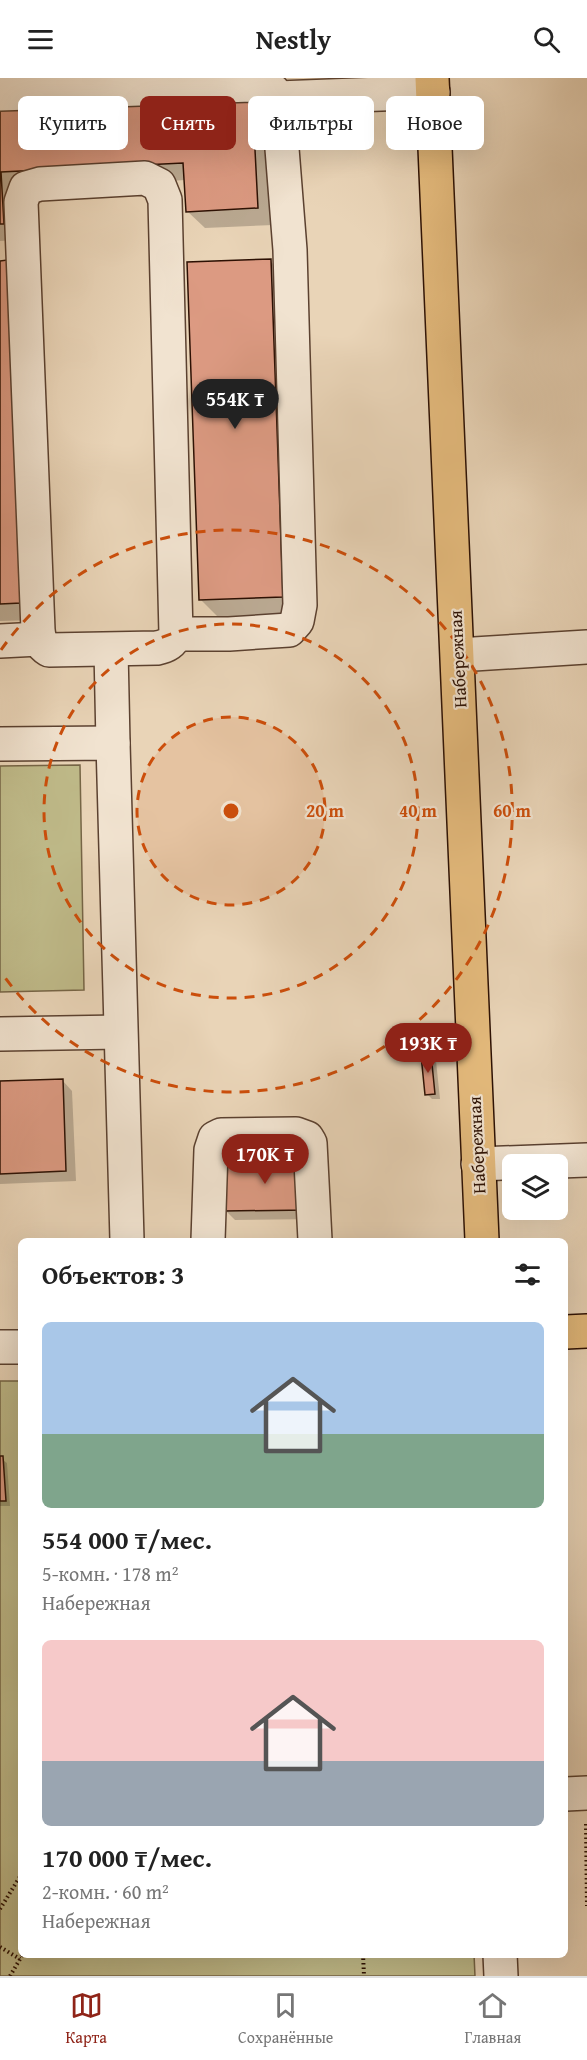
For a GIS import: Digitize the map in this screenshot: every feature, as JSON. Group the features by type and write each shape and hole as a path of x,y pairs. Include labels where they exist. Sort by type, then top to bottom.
{"main road":[{"name":"Набережная","path":"433,85 482,1238"},
{"path":"568,1332 587,1331"}],"street":[{"path":"0,94 251,85 273,91 277,96"},
{"path":"302,96 433,85"},
{"path":"176,634 229,634 289,630 297,621 300,605 290,250 282,150"},
{"path":"145,178 159,185 165,200 176,634 172,642 165,646 111,650 49,650 39,639 21,202 26,188 40,184 145,178"},
{"path":"0,641 39,639"},
{"path":"458,655 587,647"},
{"path":"111,650 127,1238"},
{"path":"0,744 113,743"},
{"path":"0,1034 120,1032"},
{"path":"208,1238 211,1150 215,1138 221,1135 296,1134 307,1138 310,1143 315,1238"},
{"path":"478,1164 587,1160"},
{"path":"0,1347 18,1347"},
{"path":"500,1958 501,1976"}],"path":[{"path":"579,1793 587,1906"},
{"path":"0,1909 18,1880"},
{"path":"0,1947 18,1958"},
{"path":"363,1958 364,1976"},
{"path":"10,1976 20,1959"}],"shaded area":[{"path":"80,765 84,990 0,992 0,766"},
{"path":"0,1381 18,1381 18,1958 474,1958 475,1976 0,1976"}],"building":[{"path":"252,92 252,96 248,96 248,150 255,150 258,208 186,212 183,163 1,172 4,224 0,224 0,105 18,104 18,150 128,150 128,98 140,98 140,150 236,150 236,96 174,96"},
{"path":"271,259 283,597 199,600 187,262"},
{"path":"7,260 21,603 0,604 0,261"},
{"path":"431,1054 435,1094 425,1095 421,1055"},
{"path":"63,1079 66,1171 0,1174 0,1081"},
{"path":"306,1159 307,1210 224,1211 223,1161"},
{"path":"0,1456 3,1456 6,1501 0,1501"}]}
